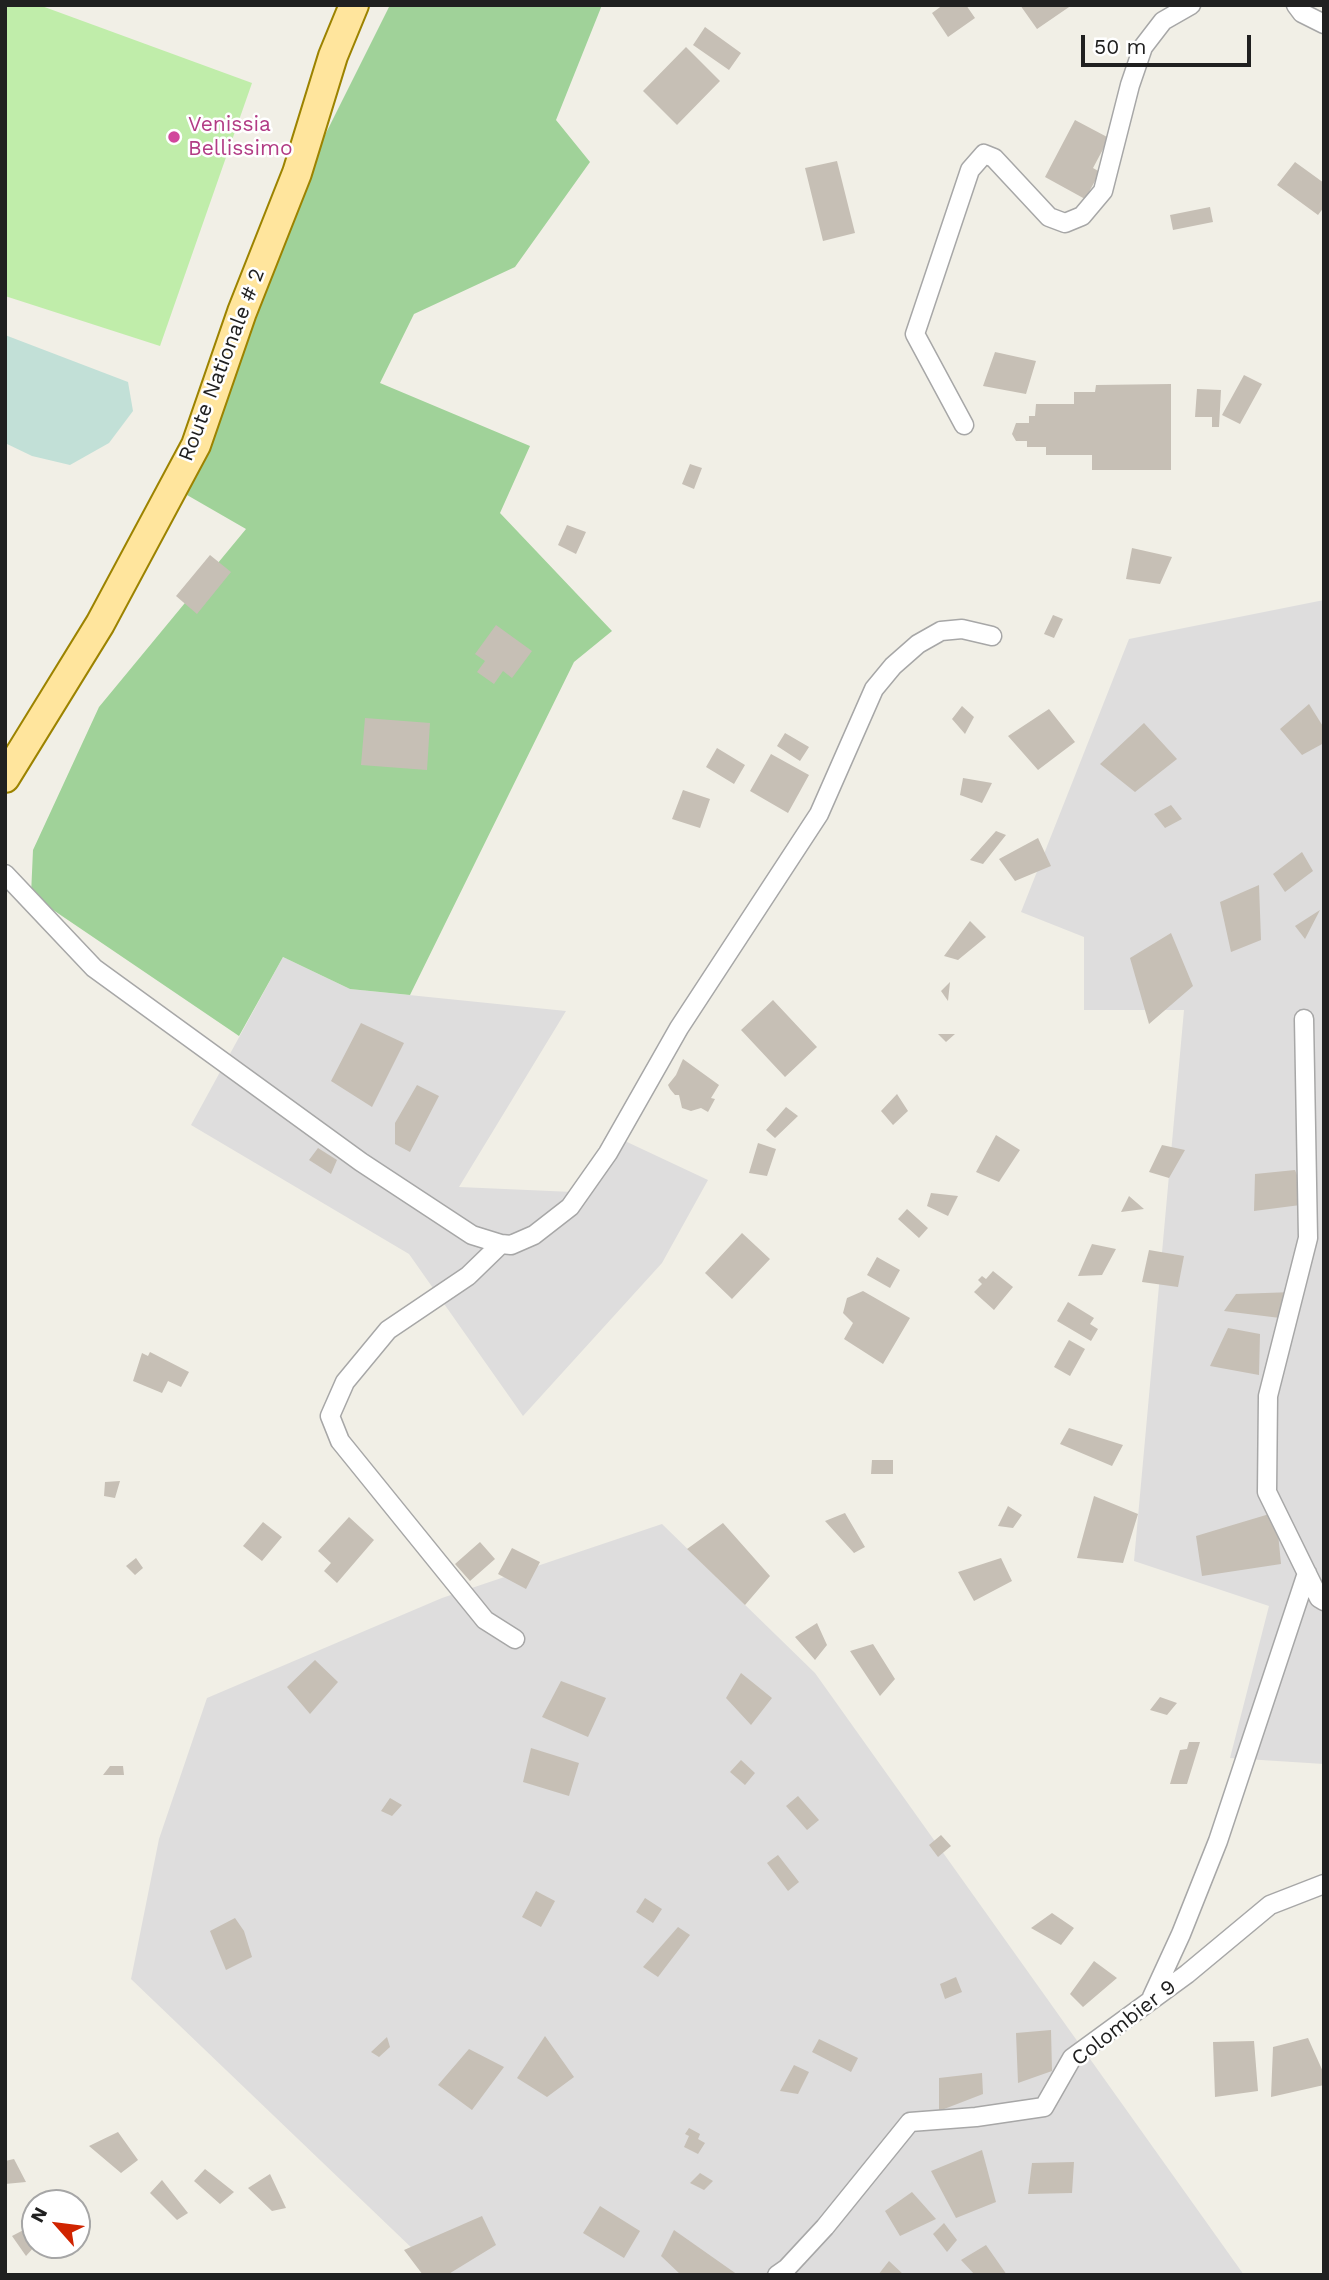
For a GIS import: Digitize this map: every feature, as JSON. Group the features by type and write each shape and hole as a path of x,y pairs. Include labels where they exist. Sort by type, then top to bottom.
{"main road":[{"name":"Route Nationale # 2","path":"5,778 100,624 196,445 242,312 297,173 333,55 354,5"}],"street":[{"path":"964,425 915,334 970,170 984,154 994,158 1049,217 1065,223 1082,216 1103,191 1130,85 1143,47 1163,20 1191,5"},
{"path":"1296,5 1302,13 1324,24"},
{"path":"5,874 94,968 361,1162 472,1235 511,1245 534,1235 570,1207 608,1153 679,1028 818,814 860,716 880,682 893,666 918,644 941,631 962,629 992,636"},
{"path":"1304,1019 1308,1238 1268,1396 1267,1492 1319,1598 1324,1601"},
{"path":"501,1244 468,1276 388,1330 345,1382 330,1416 340,1440 485,1620 515,1639"},
{"path":"1151,2000 1219,1841 1307,1573"},
{"name":"Colombier 9","path":"777,2275 787,2269 825,2227 910,2122 976,2117 1044,2107 1072,2059 1270,1905 1324,1884"}],"shaded area":[{"path":"5,335 128,382 133,411 109,443 70,465 32,456 5,443"},
{"path":"1324,600 1324,1764 1230,1758 1269,1606 1134,1561 1184,1010 1084,1010 1084,937 1021,912 1129,639"},
{"path":"283,957 350,989 566,1011 459,1187 573,1192 610,1134 708,1180 662,1263 523,1416 409,1254 191,1125"},
{"path":"662,1524 815,1673 1244,2275 440,2275 131,1979 159,1839 207,1698 442,1598"}],"green space":[{"path":"5,5 39,5 252,83 160,346 5,296"},
{"path":"390,5 602,5 556,120 590,162 515,267 414,314 380,383 530,446 500,513 612,631 574,662 410,995 350,989 283,957 239,1036 31,895 33,850 99,707 246,529 187,495 316,153"}],"building":[{"path":"943,5 966,5 975,18 948,37 932,13"},
{"path":"1020,5 1072,5 1037,29"},
{"path":"705,27 741,53 729,70 693,45"},
{"path":"686,47 720,81 677,125 643,91"},
{"path":"1075,120 1109,138 1093,168 1100,172 1085,199 1045,177"},
{"path":"837,161 855,233 823,241 805,168"},
{"path":"1295,162 1324,183 1324,207 1318,215 1277,185"},
{"path":"1210,207 1213,222 1173,230 1170,215"},
{"path":"995,352 1036,361 1026,394 983,386"},
{"path":"1244,375 1262,384 1240,424 1222,415"},
{"path":"1171,384 1171,470 1092,470 1092,455 1046,455 1046,447 1027,447 1027,441 1016,441 1012,434 1016,423 1029,423 1029,416 1035,416 1036,404 1074,404 1074,392 1095,392 1096,385"},
{"path":"1197,389 1221,390 1219,427 1212,427 1212,417 1195,417"},
{"path":"690,464 702,468 694,489 682,484"},
{"path":"567,525 586,532 576,554 558,545"},
{"path":"1132,548 1172,557 1160,584 1126,579"},
{"path":"210,555 231,572 197,614 176,596"},
{"path":"1053,615 1063,619 1054,638 1044,634"},
{"path":"496,625 532,651 512,678 503,671 494,684 477,672 485,661 475,654"},
{"path":"1309,704 1324,728 1324,743 1302,755 1280,729"},
{"path":"962,706 974,717 965,734 952,719"},
{"path":"1049,709 1075,742 1038,770 1008,736"},
{"path":"365,718 430,723 427,770 361,765"},
{"path":"1144,723 1177,759 1135,792 1100,764"},
{"path":"785,733 809,747 800,761 777,746"},
{"path":"717,748 745,765 734,784 706,767"},
{"path":"771,754 809,775 788,813 750,791"},
{"path":"963,778 992,783 982,803 960,795"},
{"path":"683,790 710,799 700,828 672,819"},
{"path":"1171,805 1182,819 1165,828 1154,814"},
{"path":"996,831 1006,835 983,864 970,860"},
{"path":"1038,838 1051,866 1015,881 999,859"},
{"path":"1302,852 1313,871 1285,892 1273,874"},
{"path":"1259,885 1261,940 1231,952 1220,902"},
{"path":"1320,910 1305,939 1295,926"},
{"path":"970,921 986,937 958,960 944,956"},
{"path":"1171,933 1193,986 1149,1024 1130,958"},
{"path":"950,982 948,1001 941,991"},
{"path":"773,1000 817,1047 785,1077 741,1030"},
{"path":"361,1023 404,1043 372,1107 331,1081"},
{"path":"938,1034 955,1034 946,1042"},
{"path":"683,1059 719,1085 711,1098 715,1099 708,1112 701,1108 691,1111 682,1108 679,1095 675,1095 668,1085"},
{"path":"417,1085 439,1096 410,1152 395,1144 395,1123"},
{"path":"897,1094 908,1111 893,1125 881,1111"},
{"path":"786,1107 798,1116 775,1138 766,1130"},
{"path":"996,1135 1020,1150 999,1182 976,1172"},
{"path":"758,1143 776,1149 767,1176 749,1173"},
{"path":"1162,1145 1185,1150 1169,1178 1149,1172"},
{"path":"318,1148 337,1160 331,1174 309,1160"},
{"path":"1295,1170 1308,1204 1254,1211 1255,1174"},
{"path":"931,1193 958,1196 948,1216 927,1206"},
{"path":"1129,1196 1144,1209 1121,1212"},
{"path":"907,1209 928,1228 919,1238 898,1219"},
{"path":"742,1233 770,1259 732,1299 705,1273"},
{"path":"1092,1244 1116,1249 1102,1275 1078,1276"},
{"path":"1149,1250 1184,1256 1178,1287 1142,1282"},
{"path":"877,1257 900,1270 890,1288 867,1275"},
{"path":"993,1271 1013,1287 994,1310 974,1292 982,1284 978,1280 982,1276 986,1279"},
{"path":"863,1291 910,1318 883,1364 844,1339 853,1323 843,1313 847,1298"},
{"path":"1294,1292 1288,1319 1224,1311 1236,1294"},
{"path":"1068,1302 1094,1318 1090,1324 1098,1329 1091,1341 1057,1321"},
{"path":"1228,1328 1260,1334 1259,1375 1210,1366"},
{"path":"1069,1340 1085,1349 1070,1376 1054,1367"},
{"path":"150,1352 189,1372 181,1387 168,1381 162,1393 133,1381 142,1353 148,1356"},
{"path":"1069,1428 1123,1445 1112,1466 1060,1444"},
{"path":"872,1460 893,1460 893,1474 871,1474"},
{"path":"120,1481 115,1498 104,1496 105,1482"},
{"path":"1094,1496 1138,1514 1123,1563 1077,1558"},
{"path":"1008,1506 1022,1515 1013,1528 998,1526"},
{"path":"1276,1512 1281,1564 1202,1576 1196,1536"},
{"path":"845,1513 865,1547 854,1553 825,1521"},
{"path":"349,1517 374,1540 337,1583 324,1571 331,1563 318,1551"},
{"path":"263,1522 282,1537 262,1561 243,1546"},
{"path":"723,1523 770,1576 745,1605 687,1549"},
{"path":"480,1542 495,1559 470,1581 455,1564"},
{"path":"512,1548 540,1562 526,1589 498,1574"},
{"path":"136,1558 143,1568 135,1575 126,1566"},
{"path":"1001,1558 1012,1581 974,1601 958,1572"},
{"path":"817,1623 827,1645 815,1660 795,1637"},
{"path":"873,1644 895,1679 880,1696 850,1651"},
{"path":"315,1660 338,1682 310,1714 287,1687"},
{"path":"741,1673 772,1698 751,1725 726,1698"},
{"path":"561,1681 606,1698 588,1737 542,1717"},
{"path":"1160,1697 1177,1703 1167,1715 1150,1710"},
{"path":"1189,1742 1200,1742 1187,1784 1170,1784 1180,1750 1187,1749"},
{"path":"531,1748 579,1763 569,1796 523,1782"},
{"path":"741,1760 755,1773 745,1785 730,1772"},
{"path":"110,1766 123,1766 124,1775 103,1775"},
{"path":"798,1796 819,1820 807,1830 786,1806"},
{"path":"390,1798 402,1805 392,1816 381,1811"},
{"path":"941,1835 951,1846 938,1857 929,1845"},
{"path":"778,1855 799,1882 788,1891 767,1863"},
{"path":"536,1891 555,1901 541,1927 522,1917"},
{"path":"645,1898 662,1909 653,1923 636,1912"},
{"path":"1052,1913 1074,1928 1061,1945 1031,1928"},
{"path":"235,1918 244,1931 252,1957 226,1970 210,1931"},
{"path":"678,1927 690,1935 658,1977 643,1967"},
{"path":"1094,1961 1117,1978 1083,2007 1070,1994"},
{"path":"956,1977 962,1992 945,1999 940,1984"},
{"path":"1051,2030 1052,2071 1018,2083 1016,2033"},
{"path":"545,2036 574,2077 547,2097 517,2078"},
{"path":"387,2037 390,2047 379,2057 371,2052"},
{"path":"1308,2038 1324,2074 1324,2085 1271,2097 1273,2047"},
{"path":"819,2039 858,2058 851,2072 812,2052"},
{"path":"1254,2041 1258,2091 1215,2097 1213,2042"},
{"path":"469,2049 504,2067 472,2110 438,2085"},
{"path":"794,2065 809,2072 798,2094 780,2091"},
{"path":"982,2073 983,2094 939,2111 939,2078"},
{"path":"689,2128 700,2134 698,2139 705,2143 698,2154 684,2147 689,2136 685,2134"},
{"path":"118,2132 138,2160 121,2173 89,2146"},
{"path":"982,2150 996,2202 956,2218 931,2171"},
{"path":"14,2159 26,2182 5,2184 5,2161"},
{"path":"1074,2162 1072,2193 1028,2194 1032,2163"},
{"path":"205,2169 234,2192 220,2204 194,2181"},
{"path":"700,2173 713,2181 704,2190 690,2183"},
{"path":"270,2174 286,2208 272,2211 248,2188"},
{"path":"162,2180 188,2213 177,2220 150,2193"},
{"path":"912,2192 936,2219 900,2236 885,2211"},
{"path":"600,2206 640,2231 624,2258 583,2233"},
{"path":"482,2216 496,2245 447,2275 423,2275 404,2250"},
{"path":"944,2223 957,2240 947,2252 933,2234"},
{"path":"674,2230 738,2275 681,2275 661,2256"},
{"path":"21,2231 21,2249 12,2236"},
{"path":"986,2245 1007,2275 975,2275 961,2260"},
{"path":"889,2261 904,2275 878,2275"}],"place":[{"name":"Venissia Bellissimo","path":"174,137"}]}
